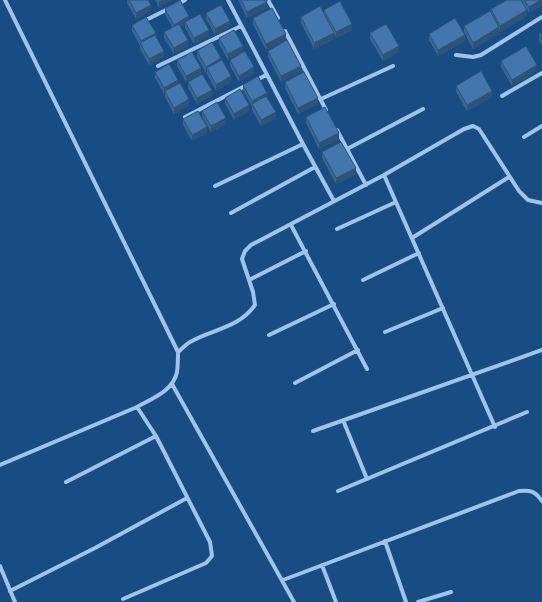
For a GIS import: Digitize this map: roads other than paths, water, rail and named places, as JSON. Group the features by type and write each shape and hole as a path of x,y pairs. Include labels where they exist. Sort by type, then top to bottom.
{"street":[{"path":"0,465 137,407 159,396 172,384 177,372 178,352 5,0"},
{"path":"140,23 185,0"},
{"path":"228,0 240,26 334,201"},
{"path":"268,0 279,20"},
{"path":"456,54 473,57 481,55 542,17"},
{"path":"158,66 240,26"},
{"path":"282,26 327,112"},
{"path":"321,99 393,66"},
{"path":"502,96 542,73"},
{"path":"185,117 266,75"},
{"path":"347,149 423,109"},
{"path":"334,124 366,185"},
{"path":"178,352 189,342 238,322 249,313 255,305 253,292 242,259 245,251 251,245 366,185 464,129 473,126 479,129 519,191 528,200 542,203"},
{"path":"524,137 542,126"},
{"path":"215,186 303,144"},
{"path":"231,213 316,167"},
{"path":"384,175 495,427"},
{"path":"412,238 509,177"},
{"path":"337,229 396,202"},
{"path":"292,224 367,369"},
{"path":"249,280 306,251"},
{"path":"363,280 419,253"},
{"path":"269,335 334,304"},
{"path":"385,332 443,308"},
{"path":"295,383 358,350"},
{"path":"313,431 542,350"},
{"path":"172,384 294,602"},
{"path":"123,599 206,563 212,556 210,542 188,498 156,436 137,407"},
{"path":"338,491 495,427 527,412"},
{"path":"343,420 367,479"},
{"path":"66,482 156,436"},
{"path":"283,580 519,491 530,490 538,495 542,501"},
{"path":"10,590 95,548 188,498"},
{"path":"385,541 406,602"},
{"path":"322,565 336,602"},
{"path":"0,566 2,576 15,602"},
{"path":"418,602 451,592"}]}
